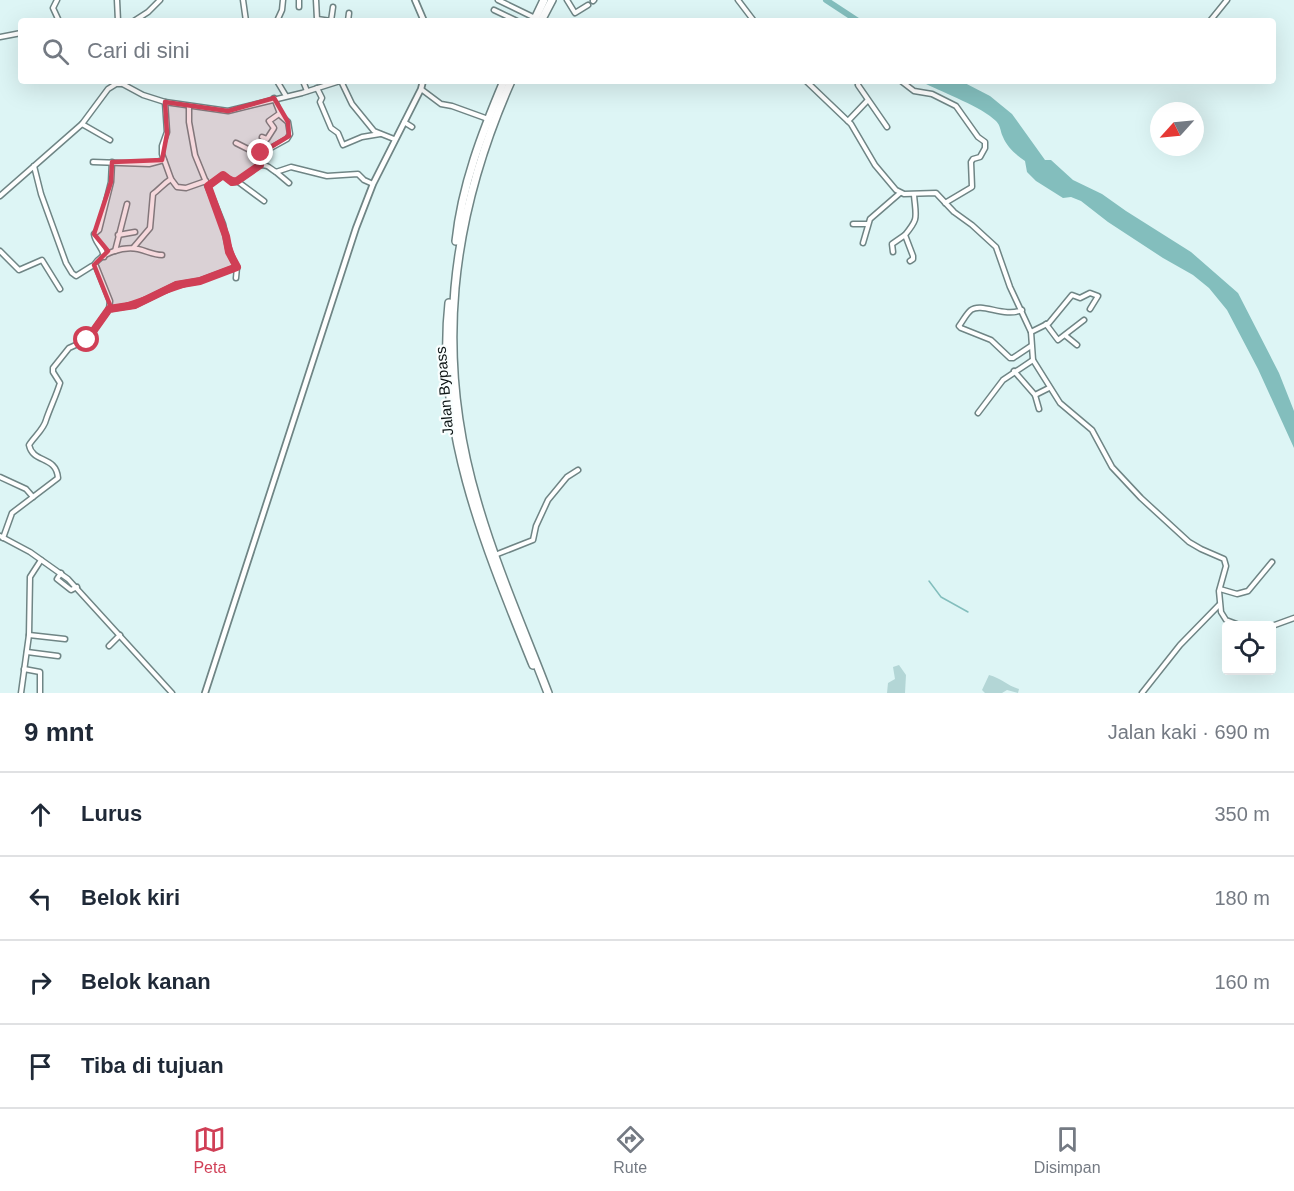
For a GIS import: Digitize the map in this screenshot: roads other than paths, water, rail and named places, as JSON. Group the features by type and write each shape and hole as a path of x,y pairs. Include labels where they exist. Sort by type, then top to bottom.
{"highway":[{"path":"538,18 544,0"},
{"path":"538,18 552,0"},
{"name":"Jalan Bypass","path":"503,84 465,186 458,219 447,334 451,396 462,466 479,526 548,693"},
{"name":"Jalan Bypass","path":"510,84 490,135 469,202 456,269 453,372 463,446 477,502 543,693"}],"street":[{"path":"57,0 53,8 58,18"},
{"path":"117,0 118,18"},
{"path":"139,18 160,0"},
{"path":"243,0 246,18"},
{"path":"278,18 283,0"},
{"path":"299,0 299,7"},
{"path":"316,0 317,18"},
{"path":"416,0 423,18"},
{"path":"498,0 533,18"},
{"path":"567,0 575,13 592,2"},
{"path":"738,0 752,18"},
{"path":"1212,18 1227,0"},
{"path":"331,18 333,7"},
{"path":"494,10 511,18"},
{"path":"348,18 349,13"},
{"path":"0,37 18,34"},
{"path":"0,196 82,124 108,89 116,84 165,102 228,111 273,98 307,92 330,84"},
{"path":"279,84 286,96"},
{"path":"304,84 307,92"},
{"path":"342,84 352,104 374,131 394,140"},
{"path":"205,693 347,255 373,184 422,84"},
{"path":"809,84 848,121 881,173 900,193 914,195 936,193 996,247 1031,332 1033,360 1049,388 1065,409 1092,430 1112,466 1141,498 1189,542 1224,559 1226,566 1220,589 1220,605 1225,619 1230,621"},
{"path":"905,84 914,91 932,94 956,106 978,137 985,142 985,148 980,157 971,162 972,187 945,203"},
{"path":"858,85 887,127"},
{"path":"317,88 329,126 338,133 343,145 363,137 375,137 380,134"},
{"path":"421,89 441,104 488,119"},
{"path":"257,156 289,136 288,122 279,114 273,98"},
{"path":"848,121 867,101"},
{"path":"165,102 167,132 162,146 164,160 171,178 177,187 182,188 206,181"},
{"path":"189,106 189,122 195,155 226,236 229,252 237,267 236,278"},
{"path":"262,137 267,139 274,128 269,122 279,114"},
{"path":"404,122 412,127"},
{"path":"82,124 110,140"},
{"path":"236,143 252,151 257,156 260,165"},
{"path":"93,162 147,164 164,160"},
{"path":"104,256 103,250 95,241 94,234 99,230 111,182 112,162"},
{"path":"208,186 223,175 232,182 237,181 260,165 267,165 288,183"},
{"path":"34,166 61,252 72,273 80,275 94,266 98,260 115,251 133,249 162,255"},
{"path":"276,172 291,167 327,176 351,173 358,174 373,184"},
{"path":"133,249 150,228 153,194 158,192 161,185 171,178"},
{"path":"237,181 264,201"},
{"path":"862,243 867,224 875,213 900,193"},
{"path":"893,252 892,244 912,229 915,222 914,195"},
{"path":"115,251 127,204"},
{"path":"853,224 867,224"},
{"path":"118,235 135,232"},
{"path":"904,236 914,256 914,259 910,261"},
{"path":"0,251 18,270 42,260 60,289"},
{"path":"94,266 96,266 110,301 109,309 87,340 71,346 53,368 60,384 46,415 46,420 31,441 29,448 35,456 49,461 58,477 10,515 1,537 61,573 77,587 172,693"},
{"path":"109,309 135,305 176,285 200,281 237,267"},
{"path":"1031,332 1051,321 1072,295 1080,298 1090,293 1098,296 1090,309"},
{"path":"1022,310 1009,314 976,308 969,311 959,326 991,340 1010,358 1031,346"},
{"path":"1046,324 1057,339 1066,336 1084,320"},
{"path":"1066,336 1077,345"},
{"path":"978,413 996,387 1014,371 1033,360"},
{"path":"1014,371 1035,395 1039,409"},
{"path":"1035,395 1049,388"},
{"path":"495,555 533,540 536,526 548,500 567,477 578,470"},
{"path":"0,477 26,489 33,497"},
{"path":"21,693 29,635 30,577 41,560"},
{"path":"1220,589 1237,594 1248,591 1272,562"},
{"path":"61,573 57,579 59,582 70,590 77,587"},
{"path":"1143,693 1180,645 1220,605"},
{"path":"1276,625 1294,618"},
{"path":"29,635 65,639"},
{"path":"109,646 120,635"},
{"path":"27,652 58,656"},
{"path":"24,669 40,672 40,693"}],"waterway":[{"path":"826,0 853,18"},
{"path":"929,581 941,597 968,612"}]}
